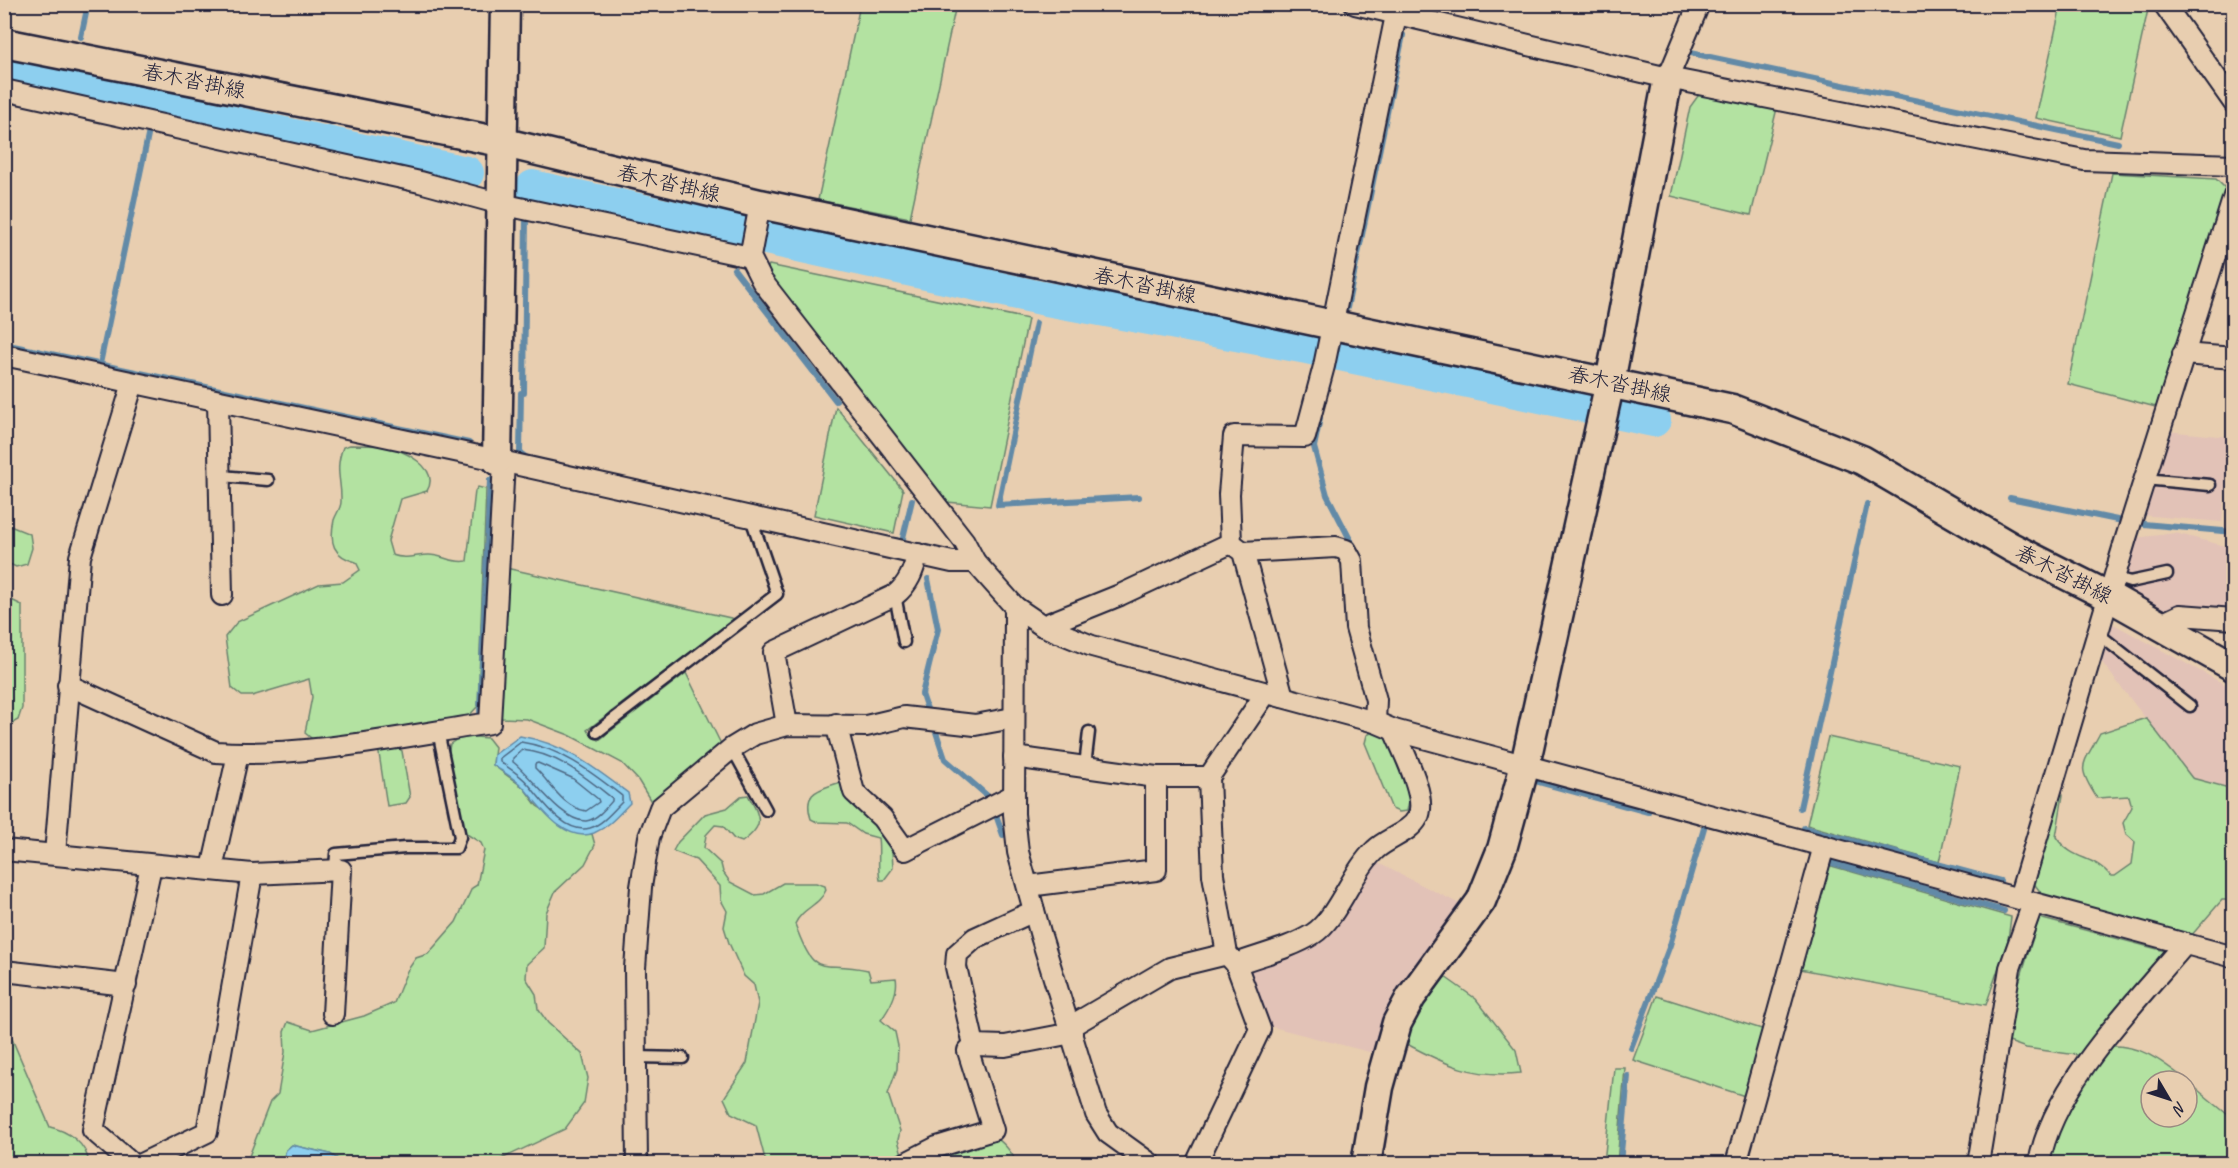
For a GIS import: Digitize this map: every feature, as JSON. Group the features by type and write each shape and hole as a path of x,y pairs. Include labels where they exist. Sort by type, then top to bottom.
{"main road":[{"path":"501,461 501,142 505,4"},
{"name":"春木沓掛線","path":"4,44 501,142 760,204 1732,409 1862,460 2011,547 2111,586 2159,625 2234,667"},
{"path":"1366,1164 1379,1087 1397,1023 1411,997 1481,901 1502,849 1525,765 1610,382 1668,78"}],"street":[{"path":"1355,4 1392,10 1668,78 2084,160 2234,165"},
{"path":"1668,78 1699,4"},
{"path":"2164,4 2234,103"},
{"path":"1274,695 1237,548 1229,494 1234,436 1305,437 1324,366 1392,10"},
{"path":"4,90 409,179 501,204 750,257"},
{"path":"1978,1164 2010,968 2026,901 2097,633 2234,196"},
{"path":"760,204 750,257 762,281 964,541 975,562 1015,607 1043,626 1092,646 1375,722 1394,730 2234,957"},
{"path":"2183,354 2234,358"},
{"path":"4,355 501,461 952,562 975,562"},
{"path":"55,854 80,556 133,383"},
{"path":"218,401 222,595"},
{"path":"69,685 216,752 238,754 306,749 490,723 501,461"},
{"path":"1043,626 1237,548 1336,547 1347,550 1352,561 1356,628 1376,700 1375,722"},
{"path":"787,724 774,652 895,595 911,576 918,554"},
{"path":"1015,607 1014,795 1018,852 1096,1114 1108,1133 1151,1164"},
{"path":"2159,625 2180,615 2234,620"},
{"path":"1196,1164 1260,1029 1232,959 1213,875 1209,777 1274,695"},
{"path":"637,1164 635,968 641,886 649,837 660,808 732,748 755,734 787,724 866,726 904,717 975,725 1014,718"},
{"path":"836,724 854,792 882,818 905,850 1014,795"},
{"path":"904,1164 937,1147 993,1130 968,1051 974,1045 1005,1046 1071,1029 1170,968 1232,959 1314,934 1334,910 1362,864 1376,848 1407,829 1419,816 1420,796 1394,730"},
{"path":"212,869 238,754"},
{"path":"1014,757 1156,777 1209,777"},
{"path":"1028,886 1156,870 1156,777"},
{"path":"1736,1164 1824,846"},
{"path":"4,850 252,874 341,870 333,1014"},
{"path":"132,1164 93,1130 151,866"},
{"path":"141,1164 207,1132 252,874"},
{"path":"974,1045 956,967 957,954 975,938 1034,911"},
{"path":"2039,1164 2051,1126 2101,1041 2185,944"},
{"path":"4,971 126,985"}],"lane":[{"path":"221,476 268,480"},
{"path":"2144,479 2210,485"},
{"path":"597,732 777,594 751,518"},
{"path":"2111,586 2167,574"},
{"path":"895,595 904,642"},
{"path":"2097,633 2190,706"},
{"path":"335,869 336,854 405,848 456,848 460,837 438,731"},
{"path":"1085,766 1089,732"},
{"path":"732,748 766,810"},
{"path":"636,1057 684,1058"}],"shaded area":[{"path":"2165,431 2230,437 2222,522 2140,515"},
{"path":"2175,533 2233,548 2233,617 2160,610 2120,586 2135,538"},
{"path":"2108,621 2233,689 2233,789 2192,778 2097,656"},
{"path":"1374,861 1464,906 1377,1054 1265,1025 1246,969 1317,943"}],"green space":[{"path":"860,5 956,5 910,218 818,200"},
{"path":"2061,5 2149,5 2120,136 2036,118"},
{"path":"1703,89 1778,104 1751,215 1671,196 1690,107"},
{"path":"2112,173 2216,179 2226,189 2156,407 2068,384"},
{"path":"769,265 1028,319 990,506 947,502 876,416 766,272"},
{"path":"836,407 903,490 894,533 814,515"},
{"path":"350,445 383,446 400,451 418,461 429,475 430,483 427,491 400,499 388,541 392,555 406,557 434,555 467,561 475,491 478,487 486,489 478,706 462,723 316,742 305,733 312,697 309,679 252,696 242,696 232,688 225,637 237,622 319,584 343,582 360,570 356,562 338,552 332,535 334,520 341,504 340,455 343,447"},
{"path":"5,524 30,534 32,548 27,564 16,567 5,562"},
{"path":"506,568 735,619 587,730 599,740 686,673 721,744 655,808 638,780 622,763 569,735 527,719 500,718 496,713"},
{"path":"5,597 22,605 22,708 18,720 5,727"},
{"path":"2146,718 2192,778 2233,789 2233,900 2222,900 2191,936 2045,898 2032,881 2059,794 2063,795 2056,837 2062,845 2097,864 2111,876 2115,876 2132,864 2135,842 2126,834 2123,823 2132,807 2129,796 2097,798 2086,778 2084,765 2100,733"},
{"path":"1377,730 1386,736 1410,796 1407,811 1399,812 1392,809 1365,743 1367,735"},
{"path":"462,736 488,738 495,747 493,765 524,788 537,806 583,834 592,834 595,845 585,864 555,892 546,913 544,948 527,964 526,978 536,994 538,1009 548,1023 582,1054 588,1078 584,1103 565,1129 493,1163 343,1163 330,1154 292,1145 286,1150 282,1163 246,1164 270,1102 278,1094 285,1052 284,1032 288,1022 312,1030 364,1016 394,1003 407,971 416,958 428,954 456,922 472,888 477,885 484,850 481,843 465,833 448,755 450,744"},
{"path":"1828,737 1960,766 1939,862 1807,825"},
{"path":"395,746 402,751 410,797 406,803 387,806 378,747"},
{"path":"843,781 898,848 892,851 893,868 884,880 880,880 879,875 878,838 863,834 847,823 817,822 811,819 809,802 815,792"},
{"path":"748,795 758,815 758,825 750,836 742,842 734,839 723,826 715,825 706,835 704,848 721,864 730,882 755,895 764,894 783,883 816,883 825,886 826,890 823,895 802,914 795,924 808,954 821,965 868,970 871,980 896,978 895,995 881,1020 895,1032 898,1046 897,1069 888,1094 900,1131 898,1140 903,1158 893,1164 766,1163 756,1125 731,1113 724,1098 747,1063 758,1003 754,985 744,976 729,943 724,927 727,911 721,900 720,886 696,860 673,851 678,842 705,814 727,808 741,796"},
{"path":"1828,865 2011,917 2008,940 1986,1005 1800,969"},
{"path":"2039,918 2165,951 2167,958 2084,1056 2026,1048 2009,1042 2016,992"},
{"path":"1445,977 1476,999 1516,1050 1521,1073 1474,1072 1434,1058 1405,1043 1408,1027"},
{"path":"1657,996 1765,1030 1748,1097 1633,1060"},
{"path":"5,1031 9,1032 50,1127 75,1139 84,1150 89,1163 5,1163"},
{"path":"2105,1046 2129,1048 2149,1055 2171,1069 2139,1069 2139,1129 2199,1129 2199,1091 2233,1119 2233,1163 2045,1164 2061,1118"},
{"path":"1614,1068 1625,1068 1617,1163 1604,1163"},
{"path":"992,1136 1007,1147 1016,1163 919,1164"}],"water":[{"path":"520,736 550,744 577,757 628,793 630,803 609,824 594,833 583,835 563,828 553,821 520,784 493,765 494,755"},
{"path":"292,1145 330,1154 343,1162 282,1163 286,1150"}],"waterway":[{"path":"81,37 88,4"},
{"path":"1347,308 1403,35"},
{"path":"1691,53 2118,143"},
{"path":"4,74 467,173"},
{"path":"68,88 70,80"},
{"path":"100,364 149,131"},
{"path":"533,187 1041,298 1307,347 1654,420"},
{"path":"526,216 524,393 521,393 520,453 527,458"},
{"path":"669,217 690,234"},
{"path":"734,269 836,401"},
{"path":"1036,323 998,505 1139,497"},
{"path":"1335,365 1340,340"},
{"path":"4,344 469,443"},
{"path":"1320,418 1314,447 1327,495 1355,549"},
{"path":"480,713 490,480"},
{"path":"2010,498 2132,523 2234,532"},
{"path":"895,540 902,542 912,500"},
{"path":"1800,808 1867,504"},
{"path":"928,579 938,629 922,694 928,712"},
{"path":"935,729 945,759 991,799"},
{"path":"1539,782 1648,812"},
{"path":"995,812 1003,835"},
{"path":"1631,1048 1670,945 1704,828"},
{"path":"1804,828 2000,881"},
{"path":"1833,863 2004,911"},
{"path":"1620,1164 1628,1076"}]}
